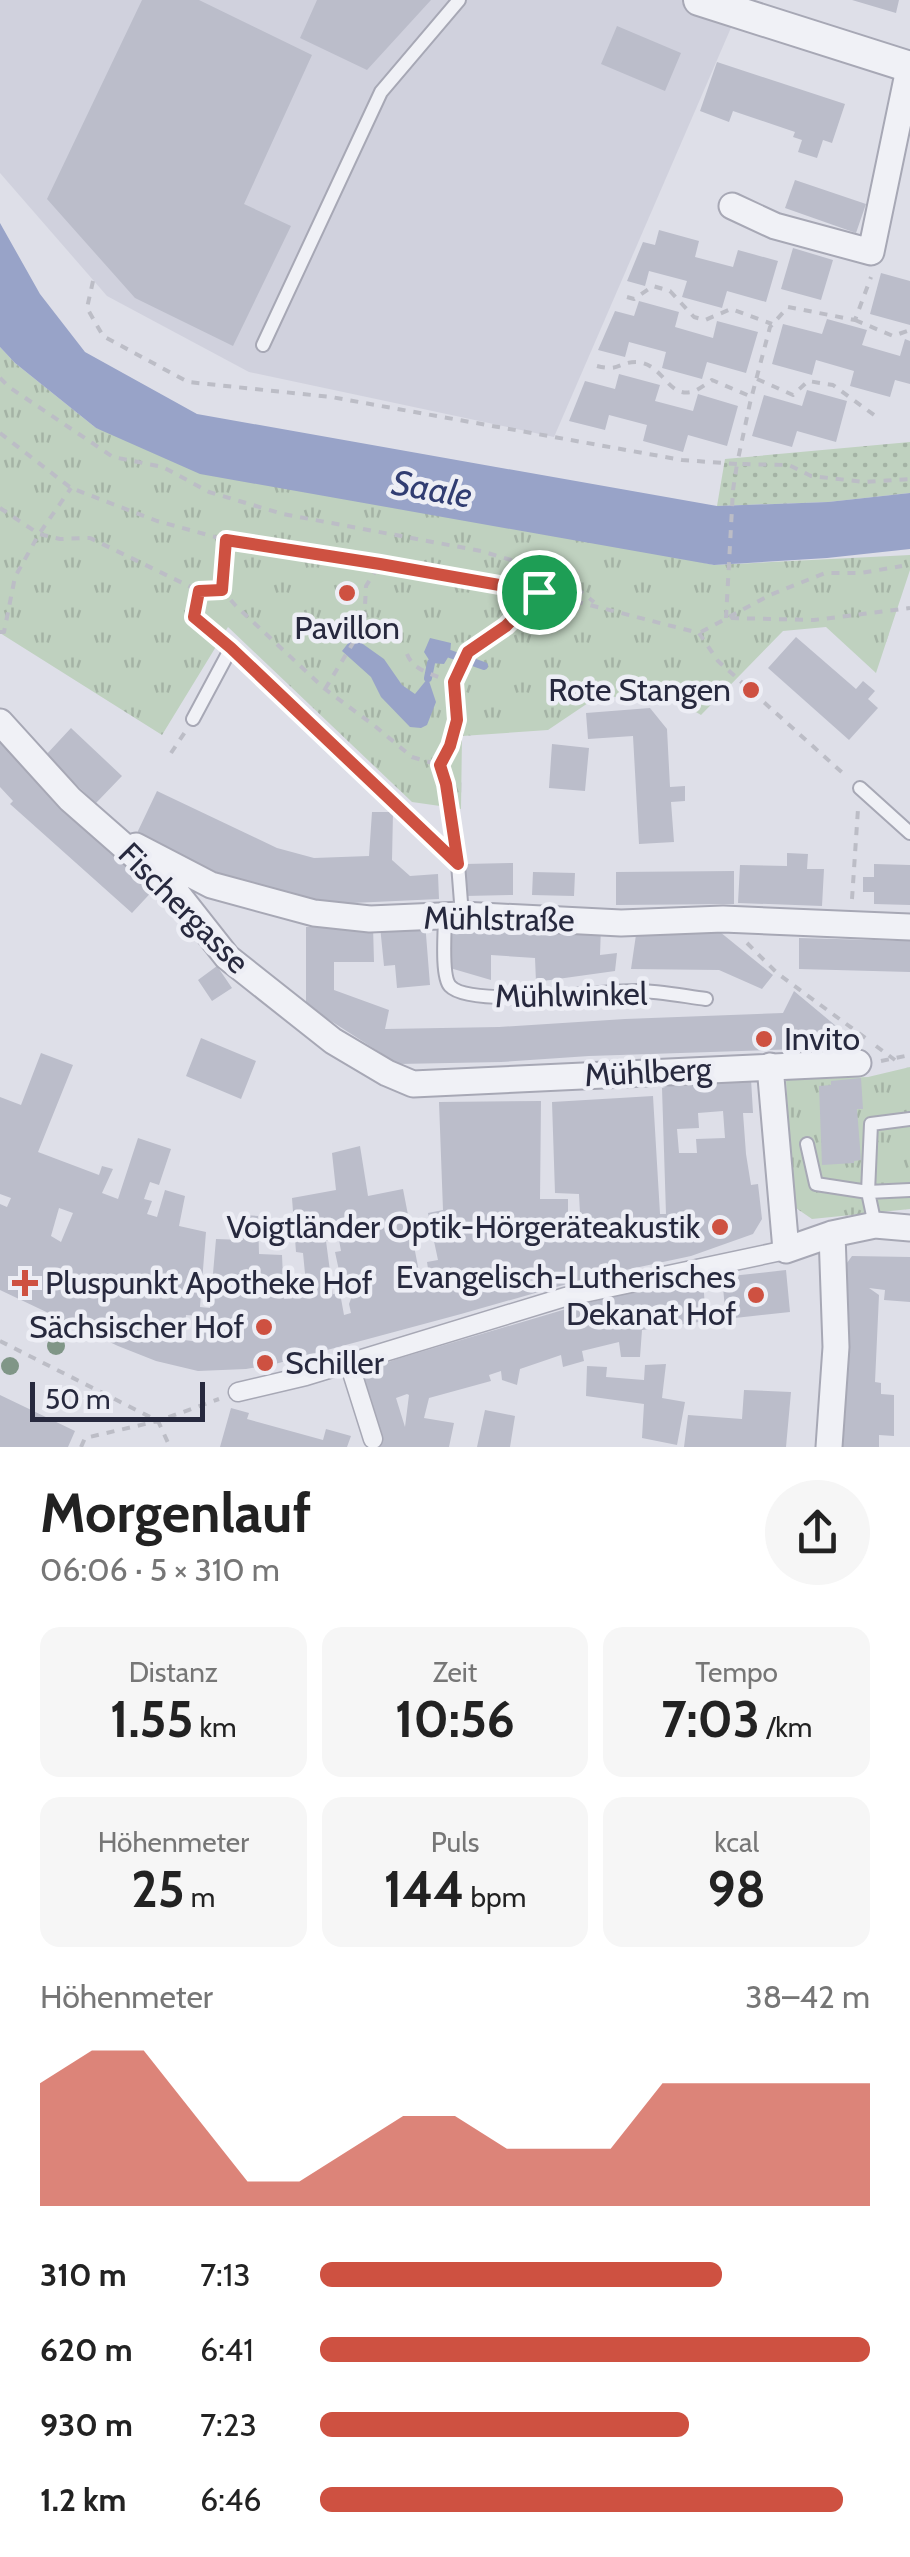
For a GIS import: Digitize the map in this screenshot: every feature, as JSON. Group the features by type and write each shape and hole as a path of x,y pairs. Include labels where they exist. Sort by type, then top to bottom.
{"street":[{"path":"699,0 910,66 871,252 774,226 732,206"},
{"name":"Fischergasse","path":"0,722 70,799 175,891 227,957 333,1040 387,1072"},
{"name":"Mühlstraße","path":"104,829 211,885 314,913 370,919 454,916 621,923 722,918 910,926"},
{"name":"Mühlberg","path":"387,1072 413,1084 858,1063"},
{"path":"770,1066 786,1250"},
{"path":"238,1392 306,1376 566,1297 786,1250 832,1234 876,1225 910,1228"},
{"path":"829,1447 836,1347 832,1234"},
{"path":"349,1363 373,1439"}],"lane":[{"path":"263,344 381,92 459,0"},
{"path":"193,720 231,648 458,864 454,916"},
{"path":"860,788 910,834"},
{"name":"Mühlwinkel","path":"454,916 445,975 450,987 456,990 498,998 639,991 706,999"},
{"path":"876,1225 868,1192 871,1124 910,1119"},
{"path":"807,1144 816,1184 868,1192 910,1190"}],"path":[{"path":"855,320 872,272 871,252"},
{"path":"93,280 87,308 103,336 188,382 331,397 682,460 790,465 811,476 865,482 910,479"},
{"path":"627,297 634,299 654,286 670,291 694,317 705,320 731,309 772,324"},
{"path":"726,618 737,464 772,324 788,307 855,320 893,336 910,330"},
{"path":"597,366 612,370 634,362 653,366 674,389 692,392 712,380 752,397"},
{"path":"0,378 113,458 163,467 209,492 283,514 482,551 558,574 598,605"},
{"path":"757,379 793,395 808,381 832,385 874,415"},
{"path":"0,432 71,488 157,521 226,540 539,592 699,632 718,660 860,788 850,924"},
{"path":"0,632 4,632 15,578 71,488"},
{"path":"0,508 39,534 60,539 90,538 199,591 222,590"},
{"path":"226,540 222,590 236,606 325,689 412,757 440,765"},
{"path":"325,689 364,624 366,586 380,564"},
{"path":"699,632 770,595 825,573 861,574 902,566"},
{"path":"199,591 194,617 231,648"},
{"path":"458,864 440,765 457,720 454,682 468,652 506,626 539,592"},
{"path":"726,618 814,620 910,608"},
{"path":"407,654 410,662 425,671 454,682"},
{"path":"172,753 193,720"},
{"path":"722,918 778,974 895,1060"},
{"path":"858,1063 910,1055"},
{"path":"0,1340 158,1421 170,1447"},
{"path":"81,1447 85,1438 158,1421 238,1392"}],"shaded area":[{"path":"0,0 743,0 554,437 249,372 107,296 0,173"}],"green space":[{"path":"0,347 96,428 714,565 910,555 910,570 876,673 826,627 783,631 701,715 662,692 594,699 548,730 462,736 461,809 412,802 228,627 162,735 0,633"},
{"path":"910,442 910,493 828,502 717,506 725,459"},
{"path":"910,1067 910,1209 812,1219 793,1206 786,1080 868,1077"}],"water":[{"name":"Saale","path":"0,223 40,294 85,352 197,414 717,506 828,502 910,493 910,549 714,565 200,474 96,428 0,347"},
{"path":"353,637 384,659 402,685 415,694 428,678 436,702 427,725 410,727 381,697 371,677 342,651"},
{"path":"430,638 451,643 444,664 431,663 424,652"}],"building":[{"path":"142,0 199,0 312,55 244,204 291,226 233,346 135,298 47,199"},
{"path":"317,0 431,0 367,70 300,38"},
{"path":"852,0 899,0 896,13"},
{"path":"617,26 681,53 665,91 601,64"},
{"path":"717,62 845,104 832,143 823,140 817,158 798,152 802,140 793,137 795,132 733,111 729,122 700,111"},
{"path":"795,180 866,204 856,233 785,208"},
{"path":"659,230 699,241 695,257 733,267 738,250 778,261 766,302 727,291 722,308 682,297 687,281 649,271 645,286 627,281 643,242 655,245"},
{"path":"793,248 833,260 821,300 781,289"},
{"path":"881,273 910,281 910,325 870,314"},
{"path":"639,301 679,312 675,327 713,338 717,321 758,332 746,373 707,362 702,379 662,368 666,352 629,342 625,357 598,350 615,311 634,316"},
{"path":"827,319 867,330 862,345 900,356 905,339 910,341 910,384 895,380 890,397 850,386 854,371 816,360 812,375 772,364 783,324 822,334"},
{"path":"619,374 660,385 655,401 693,411 698,394 738,406 727,446 688,435 683,452 643,441 647,425 609,415 605,430 569,421 585,381 615,389"},
{"path":"807,390 847,401 836,442 797,431 792,447 752,436 764,395 802,406"},
{"name":"Pavillon","path":"344,586 352,588 354,594 349,599 342,598 340,591"},
{"path":"796,637 856,689 863,681 875,691 868,699 878,708 849,740 768,668"},
{"path":"650,708 667,729 670,787 685,786 685,801 671,802 674,842 639,844 633,736 588,739 586,713"},
{"path":"71,728 122,776 96,803 45,756"},
{"path":"0,735 158,885 132,913 10,804 13,801 0,787"},
{"path":"552,744 589,748 585,791 549,788"},
{"path":"157,791 277,848 314,858 369,856 372,812 393,812 392,860 410,876 438,874 439,899 309,905 257,892 137,833"},
{"path":"787,853 808,854 807,869 824,869 822,906 738,903 740,865 787,866"},
{"path":"513,863 513,895 465,896 465,864"},
{"path":"874,864 910,865 910,905 874,904 874,892 863,892 863,877 874,877"},
{"path":"734,871 734,904 616,905 616,872"},
{"path":"533,872 575,873 574,896 532,895"},
{"path":"449,921 601,926 600,955 617,953 615,971 536,982 535,958 491,955 491,980 450,968"},
{"path":"425,922 430,985 397,988 395,965 384,966 380,926"},
{"path":"373,926 374,962 334,962 334,990 389,1010 385,1029 783,1013 794,991 842,1031 833,1048 398,1064 306,1005 306,927"},
{"path":"637,928 720,932 773,975 762,989 719,970 631,969"},
{"path":"799,938 910,941 910,972 799,969"},
{"path":"217,966 232,988 212,1001 198,980"},
{"path":"201,1038 256,1061 241,1099 186,1076"},
{"path":"41,1053 73,1065 38,1152 99,1175 102,1166 113,1169 102,1193 118,1199 138,1138 171,1149 159,1185 150,1182 144,1199 152,1201 147,1214 157,1217 165,1190 185,1196 179,1226 206,1232 200,1307 210,1308 216,1239 243,1240 243,1215 258,1216 259,1254 282,1255 284,1299 307,1294 303,1253 296,1252 292,1198 336,1190 332,1153 360,1146 368,1196 403,1189 420,1277 429,1275 427,1262 438,1260 428,1213 443,1210 439,1102 541,1101 540,1199 568,1199 568,1234 581,1233 579,1194 555,1193 552,1102 653,1096 660,1214 666,1214 662,1088 751,1079 753,1113 743,1113 746,1154 751,1185 758,1184 762,1219 753,1234 691,1256 588,1278 275,1364 198,1371 118,1346 0,1290 0,1204 7,1207 11,1198 0,1194 0,1097 21,1105","holes":["723,1111 725,1138 696,1139 697,1153 679,1153 677,1129 699,1128 698,1113","59,1208 73,1213 61,1242 51,1236","339,1240 341,1251 335,1252 343,1289 358,1290 349,1304 351,1313 344,1315 340,1293 333,1294 326,1241","186,1315 200,1316 200,1342 184,1340"]},
{"path":"861,1078 863,1109 857,1109 861,1160 822,1165 819,1086"},
{"path":"852,1256 910,1257 910,1302 884,1300 885,1290 869,1288 879,1295 875,1382 881,1383 881,1394 894,1395 894,1436 879,1435 879,1447 838,1447 844,1267"},
{"name":"Evangelisch-Lutherisches Dekanat Hof","path":"786,1270 790,1312 726,1319 722,1277"},
{"path":"703,1280 706,1321 642,1330 640,1357 621,1357 619,1342 582,1351 584,1361 563,1367 561,1355 520,1369 517,1385 502,1380 501,1371 489,1375 491,1381 429,1398 424,1418 454,1423 449,1447 379,1447 356,1374 583,1304","holes":["409,1395 405,1427 396,1398"]},
{"path":"666,1364 662,1398 685,1402 677,1445 642,1438 644,1404 586,1396 587,1366 607,1367 606,1377 644,1380 645,1365"},
{"path":"744,1390 791,1392 786,1447 684,1447 688,1415 742,1419"},
{"path":"0,1395 75,1431 68,1447 0,1447"},
{"path":"231,1408 249,1413 247,1419 323,1440 326,1429 351,1436 347,1447 220,1447"},
{"path":"485,1410 515,1416 510,1447 477,1447"}],"waterway":[{"path":"450,654 484,666"},
{"path":"428,678 431,663"}],"place":[{"name":"Pavillon","path":"347,593"},
{"name":"Rote Stangen","path":"751,690"},
{"name":"Invito","path":"764,1039"},
{"name":"Voigtländer Optik-Hörgeräteakustik","path":"720,1227"},
{"name":"Pluspunkt Apotheke Hof","path":"25,1283"},
{"name":"Evangelisch-Lutherisches Dekanat Hof","path":"756,1295"},
{"name":"Sächsischer Hof","path":"264,1327"},
{"name":"Schiller","path":"265,1363"}],"route":[{"path":"226,540 539,592 506,626 468,652 454,682 457,720 440,765 458,864 194,617 199,591 222,590 226,540"}]}
